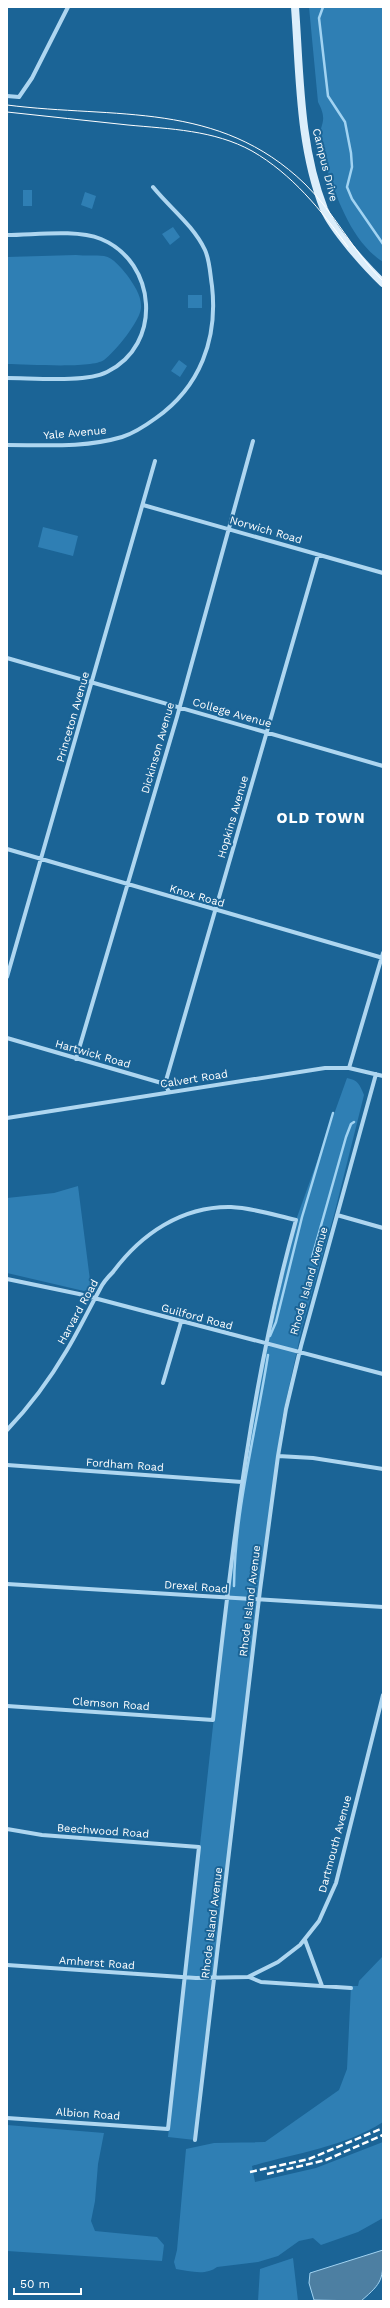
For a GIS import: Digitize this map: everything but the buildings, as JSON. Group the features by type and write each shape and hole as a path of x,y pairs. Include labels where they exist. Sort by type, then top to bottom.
{"main road":[{"name":"Campus Drive","path":"295,7 305,139 325,210 351,248 383,283"}],"street":[{"path":"7,96 19,97 32,78 68,7"},
{"name":"Yale Avenue","path":"7,445 90,443 124,436 140,429 170,408 194,380 207,351 213,322 214,305 208,261 198,239 153,187"},
{"path":"7,235 82,235 106,242 121,251 137,270 145,287 147,307 145,325 136,344 122,362 106,372 86,378 7,378"},
{"name":"Dickinson Avenue","path":"76,1058 179,708 230,529 253,441"},
{"name":"Princeton Avenue","path":"7,978 144,505 155,461"},
{"name":"Norwich Road","path":"144,505 383,573"},
{"name":"Hopkins Avenue","path":"165,1084 318,555"},
{"name":"College Avenue","path":"7,658 383,766"},
{"name":"Knox Road","path":"7,849 215,911 383,956"},
{"path":"349,1068 383,956"},
{"name":"Hartwick Road","path":"7,1038 165,1084"},
{"name":"Calvert Road","path":"7,1118 324,1068 349,1068 383,1076"},
{"name":"Rhode Island Avenue","path":"195,2140 259,1600 278,1456 299,1352 376,1074"},
{"path":"165,1084 169,1092"},
{"name":"Harvard Road","path":"7,1430 21,1416 67,1351 100,1288 134,1246 155,1230 185,1215 217,1208 252,1209 296,1220"},
{"path":"337,1215 383,1228"},
{"name":"Rhode Island Avenue","path":"213,1720 227,1597 252,1413 277,1289 296,1220"},
{"name":"Guilford Road","path":"7,1279 96,1298 181,1322 383,1374"},
{"path":"164,1383 181,1322"},
{"path":"278,1456 320,1459 383,1469"},
{"name":"Fordham Road","path":"7,1465 242,1482"},
{"name":"Drexel Road","path":"7,1584 383,1607"},
{"name":"Dartmouth Avenue","path":"214,1978 248,1977 289,1955 305,1940 319,1921 336,1883 383,1695"},
{"name":"Clemson Road","path":"7,1706 213,1720"},
{"name":"Beechwood Road","path":"7,1829 42,1836 199,1847"},
{"name":"Rhode Island Avenue","path":"168,2129 199,1847"},
{"path":"305,1940 322,1986"},
{"name":"Amherst Road","path":"7,1965 214,1978"},
{"path":"248,1977 261,1982 351,1988"},
{"name":"Albion Road","path":"7,2118 168,2129"}],"shaded area":[{"path":"309,7 383,7 383,262 372,253 354,232 335,192 319,145 323,114 318,102"},
{"path":"23,190 32,190 32,206 23,206"},
{"path":"85,192 96,196 92,209 81,205"},
{"path":"173,227 180,237 170,245 162,234"},
{"path":"76,255 108,257 127,275 137,291 141,304 140,314 132,328 109,356 97,363 73,365 7,364 7,257"},
{"path":"188,295 202,295 202,308 188,308"},
{"path":"179,360 187,366 180,377 171,371"},
{"path":"43,527 78,536 73,556 38,547"},
{"path":"347,1078 354,1080 358,1084 364,1095 334,1215 302,1328 281,1423 195,2140 168,2137 227,1598 252,1413 296,1220"},
{"path":"78,1186 91,1288 84,1291 7,1273 7,1198 54,1193"},
{"path":"383,1956 383,2122 352,2138 252,2166 255,2182 316,2168 383,2142 383,2218 358,2232 321,2245 313,2238 299,2241 278,2256 258,2262 217,2267 213,2270 203,2272 192,2272 176,2269 174,2262 177,2250 186,2149 214,2143 265,2142 339,2090 347,2069 351,1986 358,1986 359,1981"},
{"path":"7,2125 104,2133 98,2164 95,2201 91,2221 95,2231 157,2237 164,2245 162,2261 7,2251"},
{"path":"383,2250 383,2268 380,2280 374,2289 361,2301 314,2300 309,2283 310,2273"},
{"path":"293,2258 298,2301 258,2301 260,2269"}],"waterway":[{"path":"323,7 319,18 328,96 345,122 351,153 352,167 347,187 352,199 383,244"},
{"path":"270,1336 276,1322 302,1217 333,1113"},
{"path":"311,1261 346,1137 351,1124 354,1122"},
{"path":"234,1586 235,1557 242,1499 268,1355"}],"tram line":[{"path":"7,105 164,118 201,126 237,138 272,157 305,184 326,207 362,258 383,281"},
{"path":"7,112 176,129 207,135 237,144 267,160 293,182 316,206 348,247"}],"railway":[{"path":"250,2172 309,2159 383,2128"},
{"path":"267,2174 326,2160 383,2135"}],"district":[{"name":"OLD TOWN","path":"321,818"}]}
